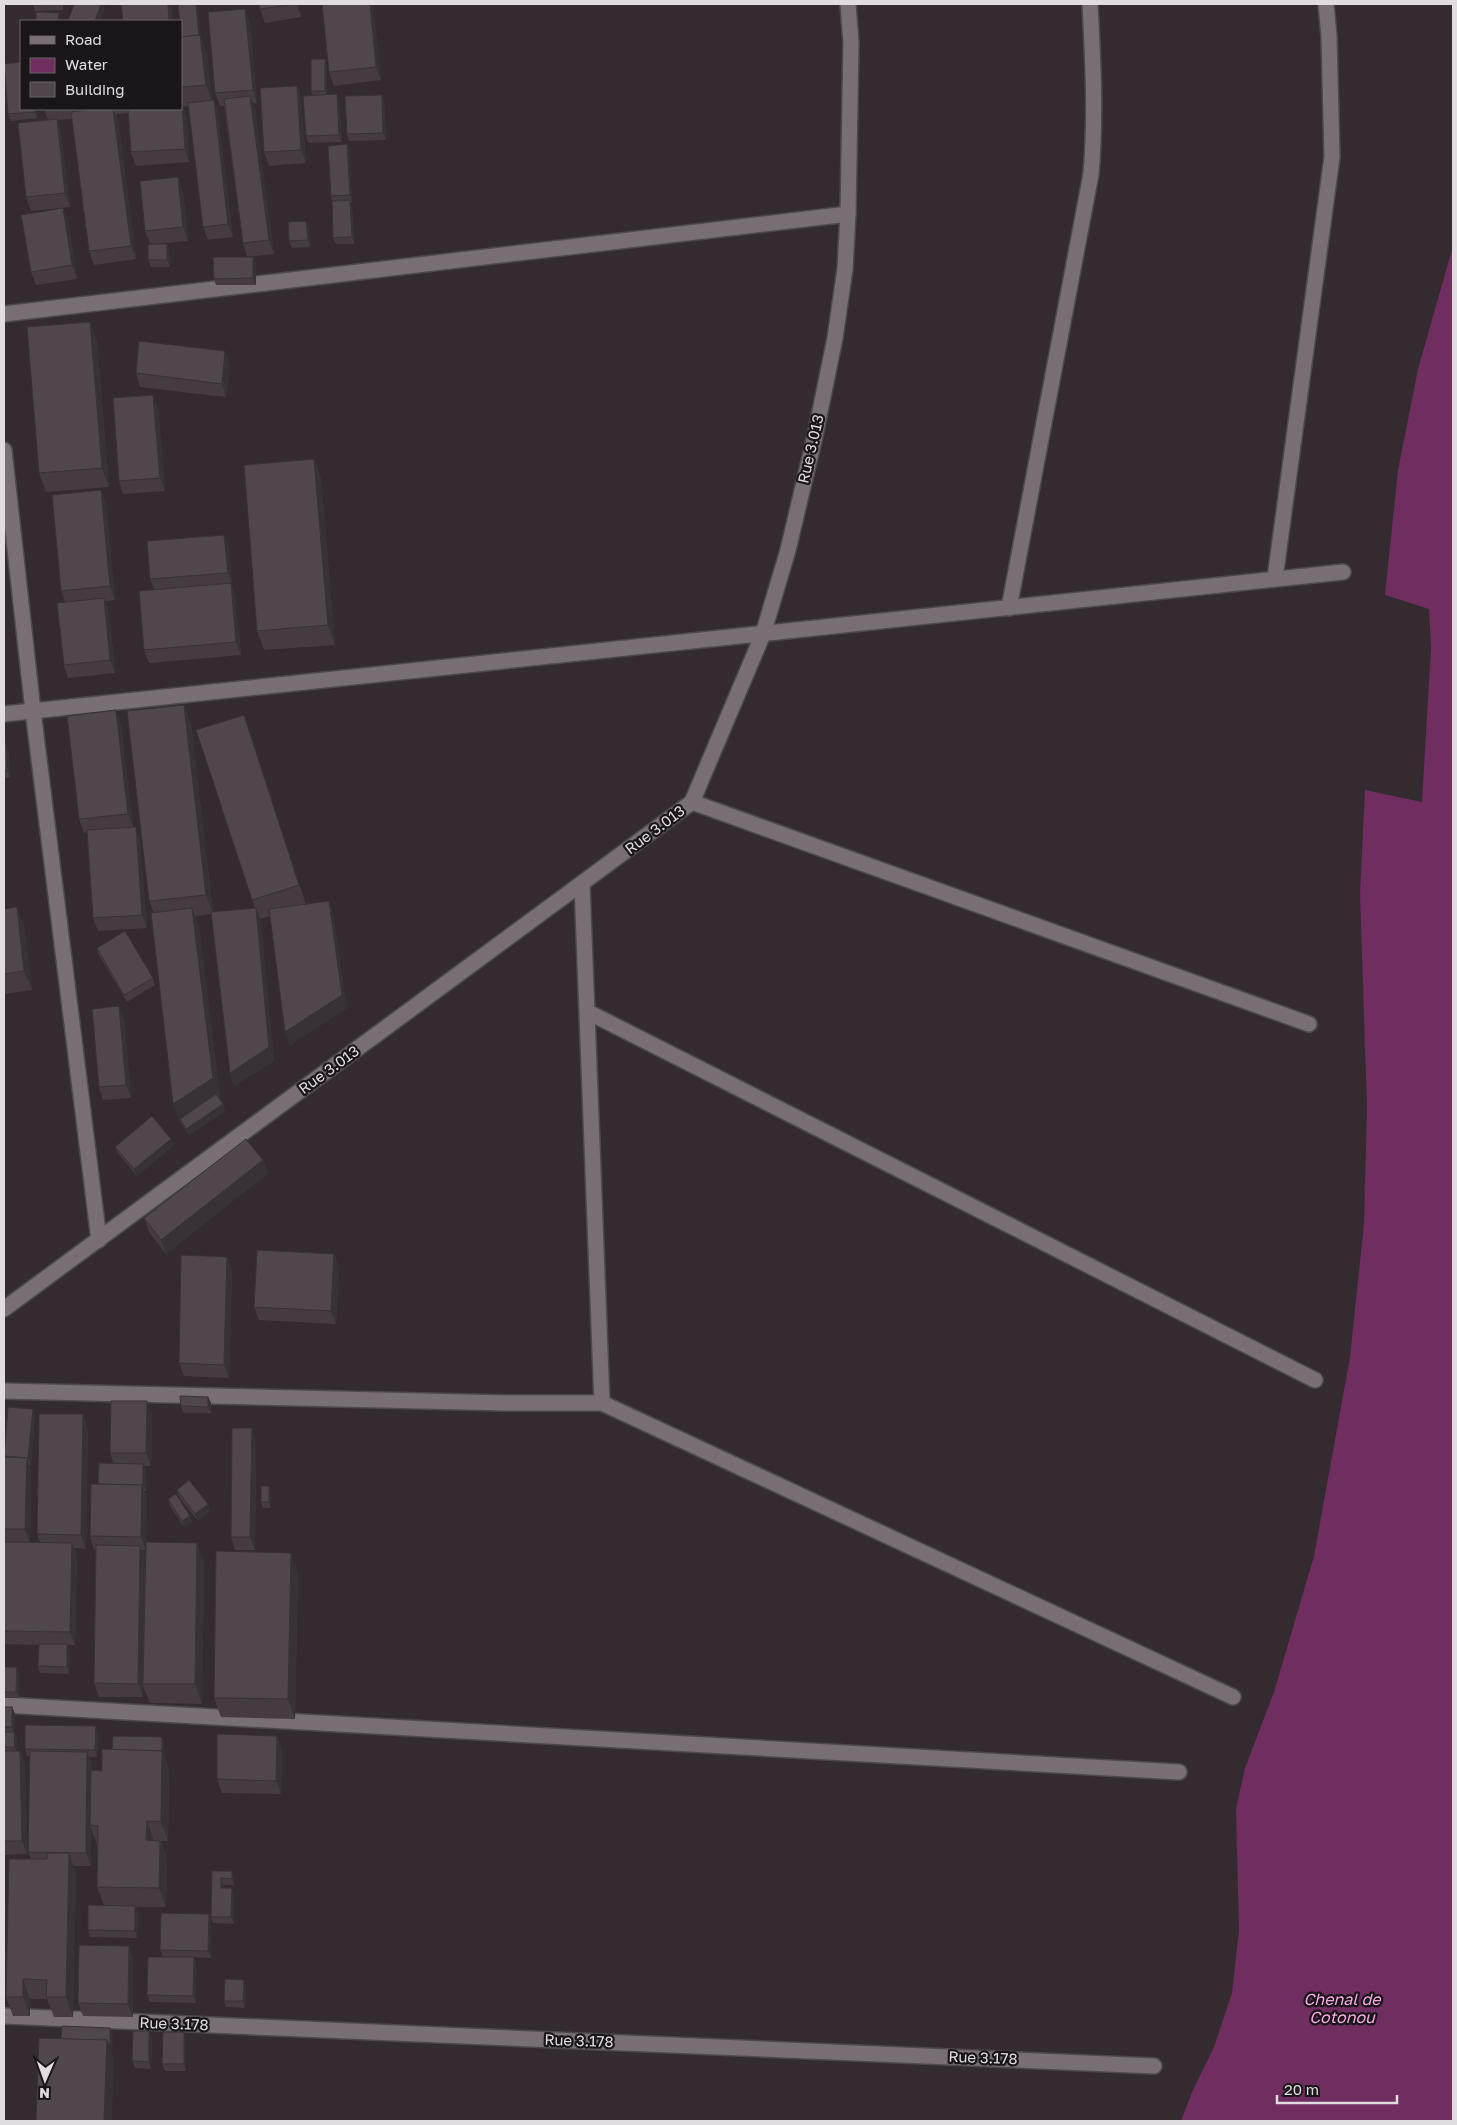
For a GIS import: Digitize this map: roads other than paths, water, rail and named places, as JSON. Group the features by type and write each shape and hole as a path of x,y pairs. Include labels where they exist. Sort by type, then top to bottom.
{"street":[{"name":"Rue 3.013","path":"4,1309 692,802 764,634 788,550 815,436 835,338 845,269 848,214 851,43 848,4"},
{"path":"1009,608 1091,174 1094,94 1090,4"},
{"path":"1276,578 1332,157 1329,36 1326,4"},
{"path":"4,314 848,214"},
{"path":"4,450 33,711 99,1240"},
{"path":"4,714 1343,572"},
{"path":"692,802 1309,1024"},
{"path":"582,884 602,1403"},
{"path":"588,1012 1315,1380"},
{"path":"4,1392 497,1403 602,1403 1233,1697"},
{"path":"4,1705 1179,1772"},
{"name":"Rue 3.178","path":"4,2016 1154,2066"}],"water":[{"name":"Chenal de Cotonou","path":"1453,246 1453,2121 1181,2121 1192,2092 1214,2047 1232,1993 1239,1930 1236,1809 1245,1768 1274,1692 1314,1556 1350,1357 1364,1224 1367,1108 1360,894 1365,790 1422,802 1431,647 1429,609 1385,595 1398,470 1418,369"}]}
